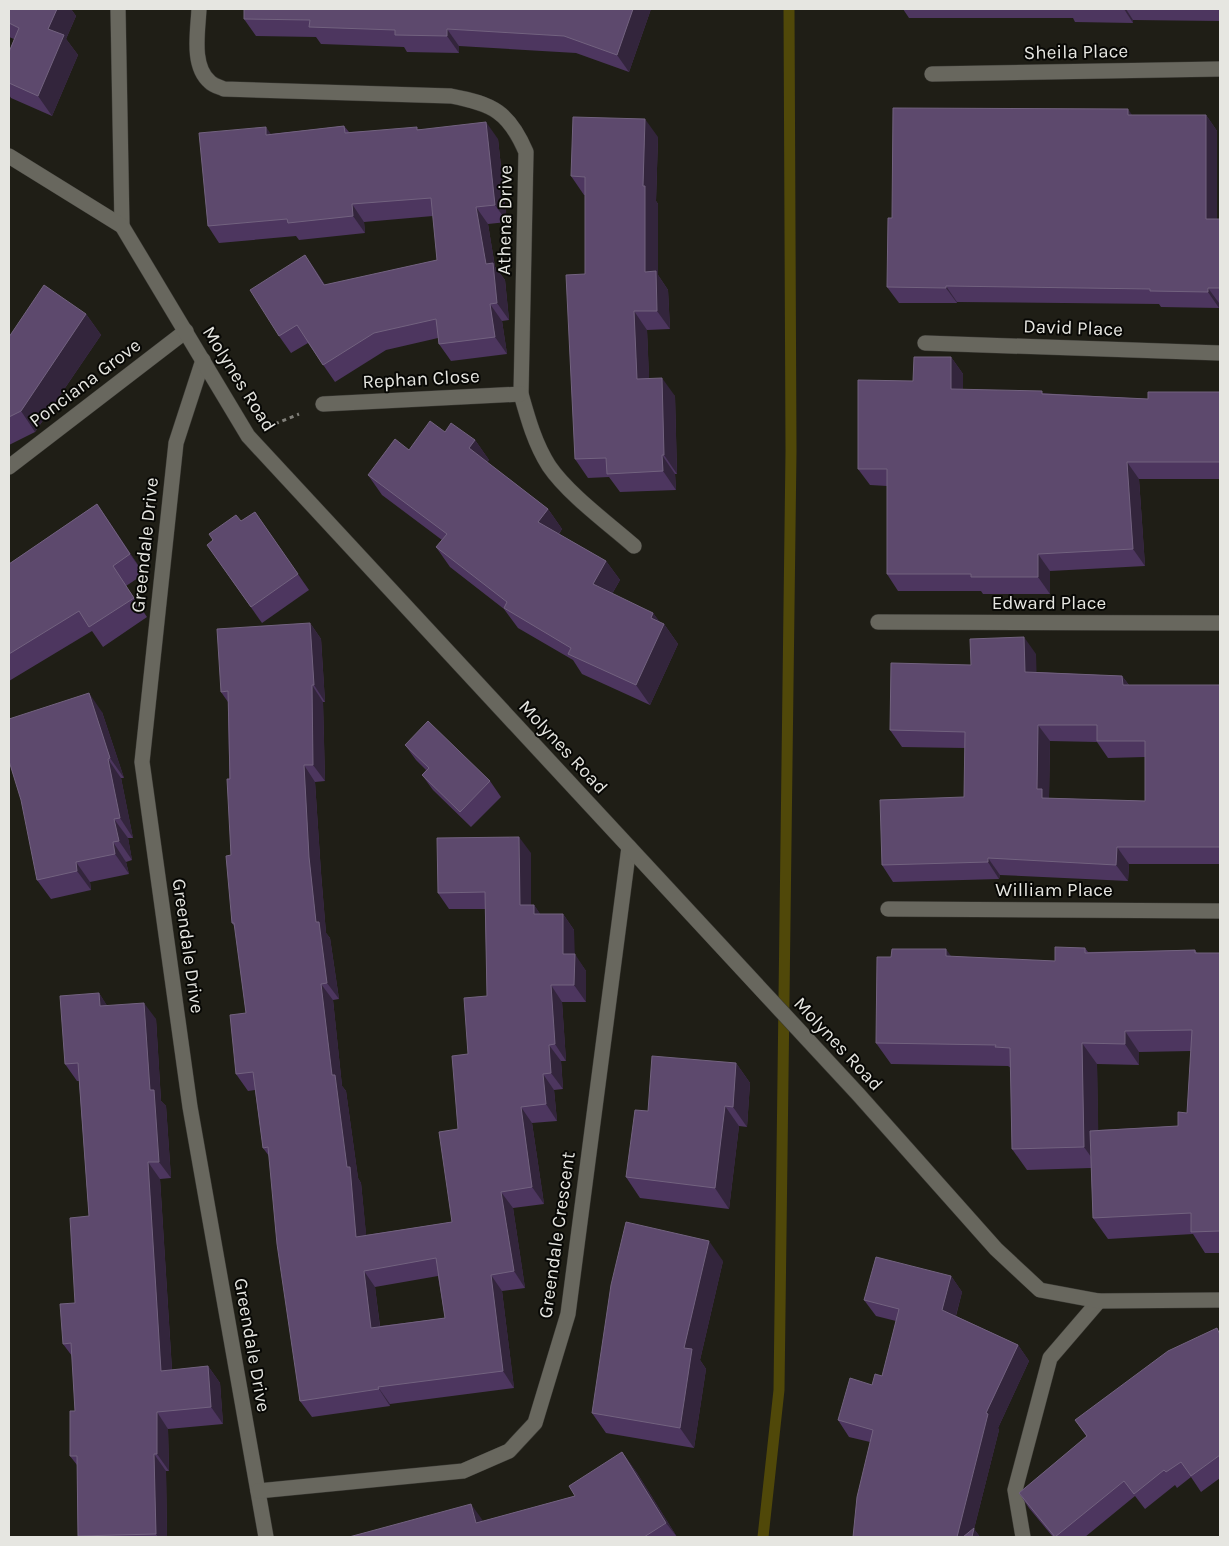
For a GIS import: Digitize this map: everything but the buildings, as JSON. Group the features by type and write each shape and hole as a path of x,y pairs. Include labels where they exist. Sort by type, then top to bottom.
{"street":[{"path":"118,9 122,226"},
{"name":"Athena Drive","path":"199,9 198,55 201,70 210,83 224,89 240,92 451,96 474,100 500,112 516,129 526,152 521,394 530,430 550,467 574,492 634,546"},
{"name":"Sheila Place","path":"932,74 1220,69"},
{"path":"9,156 122,226"},
{"name":"Molynes Road","path":"122,226 248,436 858,1094 996,1249 1040,1290 1099,1301 1220,1300"},
{"name":"Ponciana Grove","path":"9,467 186,332"},
{"name":"David Place","path":"925,343 1220,354"},
{"name":"Greendale Drive","path":"203,360 176,443 142,762 190,1108 266,1537"},
{"name":"Rephan Close","path":"323,404 521,394"},
{"name":"Edward Place","path":"878,622 1220,624"},
{"name":"Greendale Crescent","path":"258,1492 463,1472 510,1451 535,1423 568,1314 629,847"},
{"name":"William Place","path":"888,909 1220,912"},
{"path":"1023,1537 1015,1490 1050,1358 1099,1301"}],"path":[{"path":"248,436 323,404"}],"waterway":[{"path":"763,1537 779,1390 791,451 789,9"}]}
